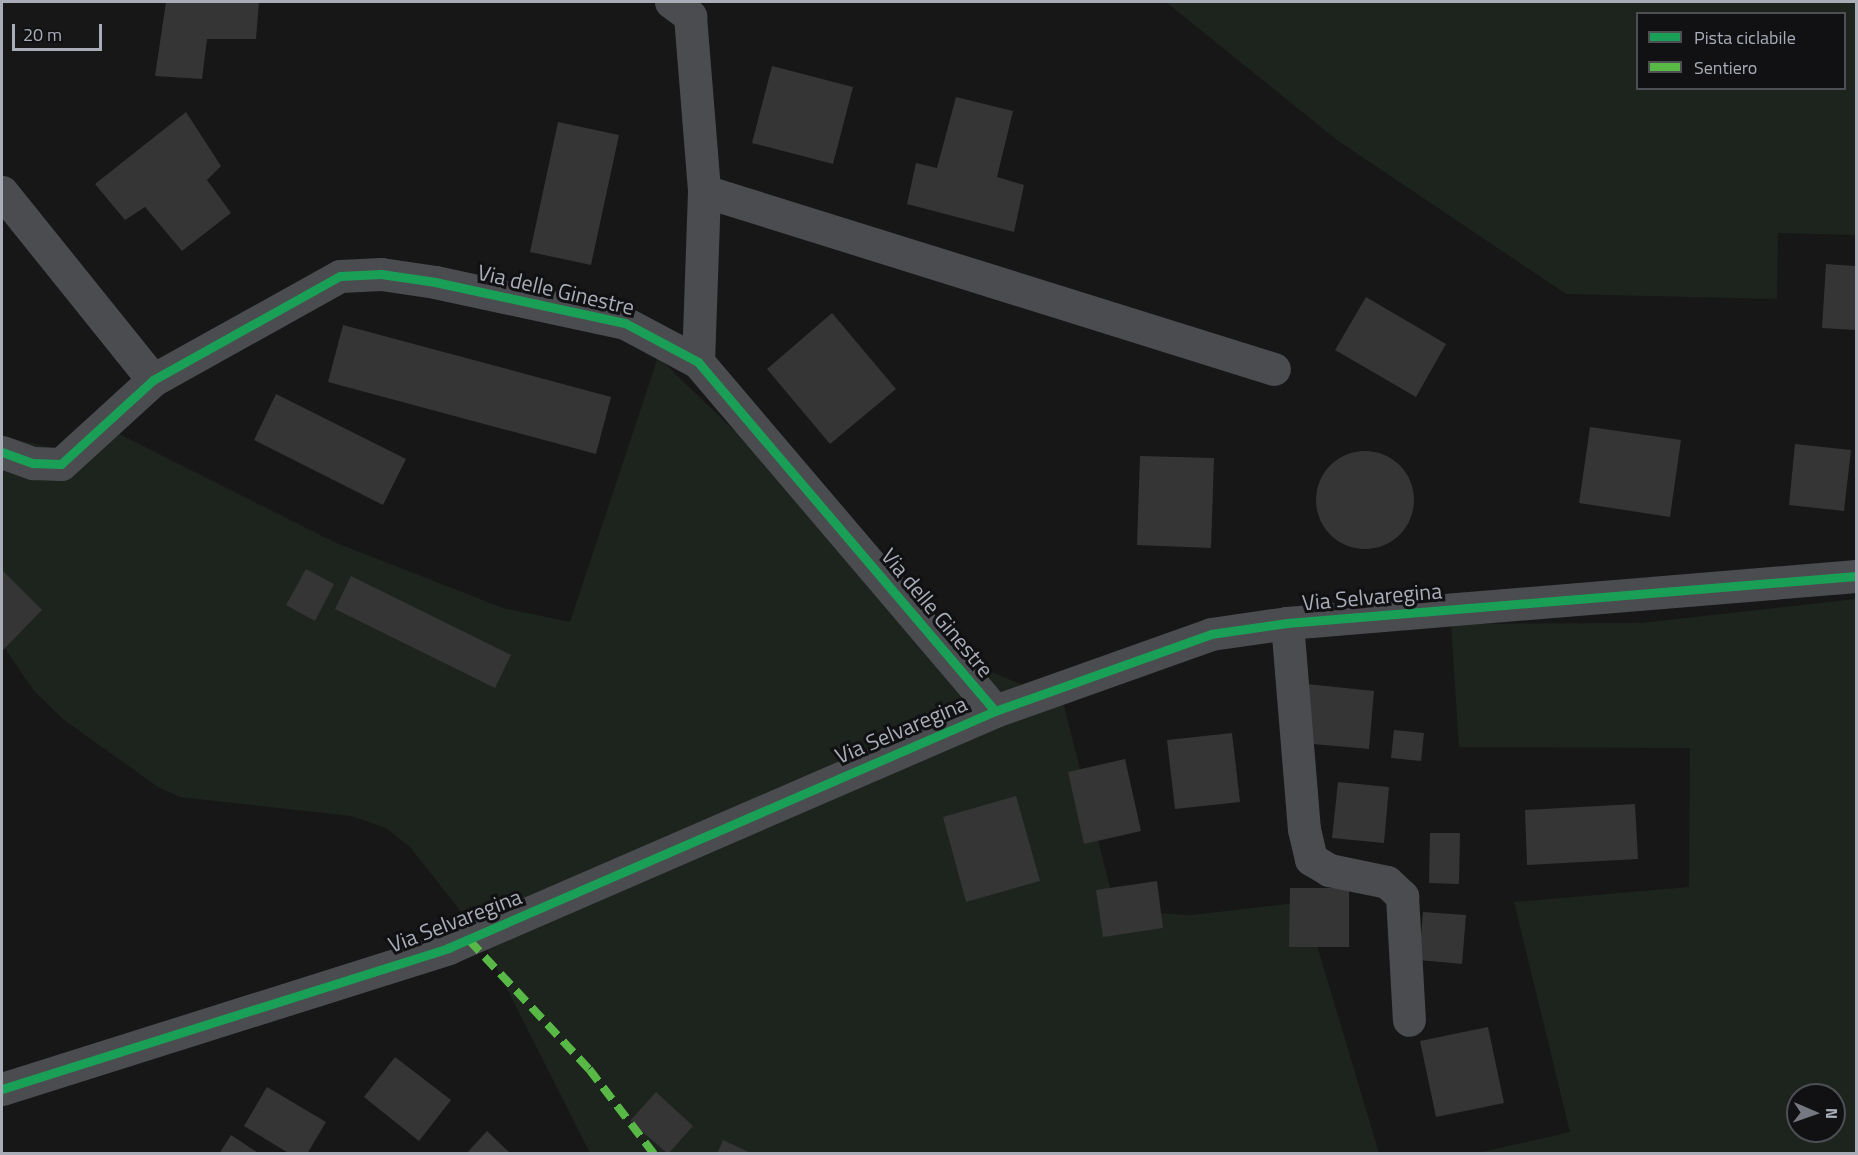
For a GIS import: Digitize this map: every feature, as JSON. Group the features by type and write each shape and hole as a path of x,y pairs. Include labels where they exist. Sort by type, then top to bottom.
{"street":[{"path":"671,2 690,16 704,191 698,362"},
{"path":"704,191 1274,369"},
{"path":"2,192 153,380"},
{"name":"Via delle Ginestre","path":"2,452 61,464 153,380 340,276 381,274 625,323 698,362 995,711"},
{"name":"Via Selvaregina","path":"2,1089 448,948 995,711 1211,634 1287,623 1857,576"},
{"path":"1287,623 1304,829 1311,859 1329,870 1387,882 1402,896 1409,1020"}],"shaded area":[{"path":"1166,2 1856,2 1856,235 1778,233 1777,299 1566,294 1337,140"},
{"path":"658,357 978,666 1063,702 1116,911 1192,915 1304,902 1379,1153 590,1153 481,937 410,847 386,828 351,816 180,797 158,787 64,720 34,691 2,644 2,436 82,455 117,433 334,542 503,608 570,622"},
{"path":"1856,599 1856,1153 1478,1153 1570,1132 1514,902 1689,887 1690,748 1459,747 1451,624 1641,623"}],"building":[{"path":"166,2 259,2 256,39 207,39 202,79 155,76"},
{"path":"772,66 853,87 833,164 752,143"},
{"path":"956,97 1013,111 997,177 1024,185 1014,232 907,204 916,163 937,168"},
{"path":"186,112 221,166 207,180 231,213 182,251 145,207 125,220 95,184"},
{"path":"558,122 619,135 591,265 530,252"},
{"path":"1826,264 1856,266 1856,330 1822,328"},
{"path":"1366,297 1446,344 1416,397 1335,350"},
{"path":"832,313 896,389 830,444 767,369"},
{"path":"343,325 611,397 596,454 328,382"},
{"path":"276,394 406,459 383,505 254,440"},
{"path":"1590,427 1681,440 1670,517 1579,503"},
{"path":"1795,444 1851,450 1844,511 1789,505"},
{"path":"1365,451 1384,455 1400,465 1410,481 1414,500 1410,519 1400,535 1384,545 1365,549 1346,545 1330,535 1320,519 1316,500 1320,481 1330,465 1346,455"},
{"path":"1140,456 1214,458 1211,548 1137,545"},
{"path":"306,569 334,584 315,621 286,605"},
{"path":"2,570 42,610 2,651"},
{"path":"351,576 511,655 495,688 335,609"},
{"path":"1307,684 1374,691 1369,749 1302,743"},
{"path":"1394,730 1424,733 1421,761 1391,758"},
{"path":"1232,733 1240,802 1175,809 1167,740"},
{"path":"1125,759 1141,831 1084,844 1068,772"},
{"path":"1338,782 1389,787 1384,843 1332,838"},
{"path":"1016,796 1040,881 966,902 943,817"},
{"path":"1635,804 1638,859 1527,865 1525,810"},
{"path":"1430,833 1460,833 1459,884 1429,883"},
{"path":"1157,881 1163,928 1103,937 1096,890"},
{"path":"1290,888 1349,888 1349,947 1289,947"},
{"path":"1423,912 1466,915 1462,964 1419,960"},
{"path":"1488,1027 1504,1103 1436,1117 1420,1041"},
{"path":"395,1057 451,1100 419,1141 364,1097"},
{"path":"267,1087 326,1122 307,1154 290,1154 244,1126"},
{"path":"656,1092 693,1126 668,1154 630,1121"},
{"path":"487,1131 511,1154 466,1154"},
{"path":"231,1135 260,1154 219,1154"},
{"path":"723,1140 753,1154 717,1154"}],"marked path":[{"path":"469,940 589,1069 654,1154"}],"cycle path":[{"path":"2,452 33,463 61,464 153,380 340,276 381,274 435,282 625,323 698,362 995,711"},
{"path":"2,1089 448,948 995,711 1211,634 1287,623 1856,576"}]}
